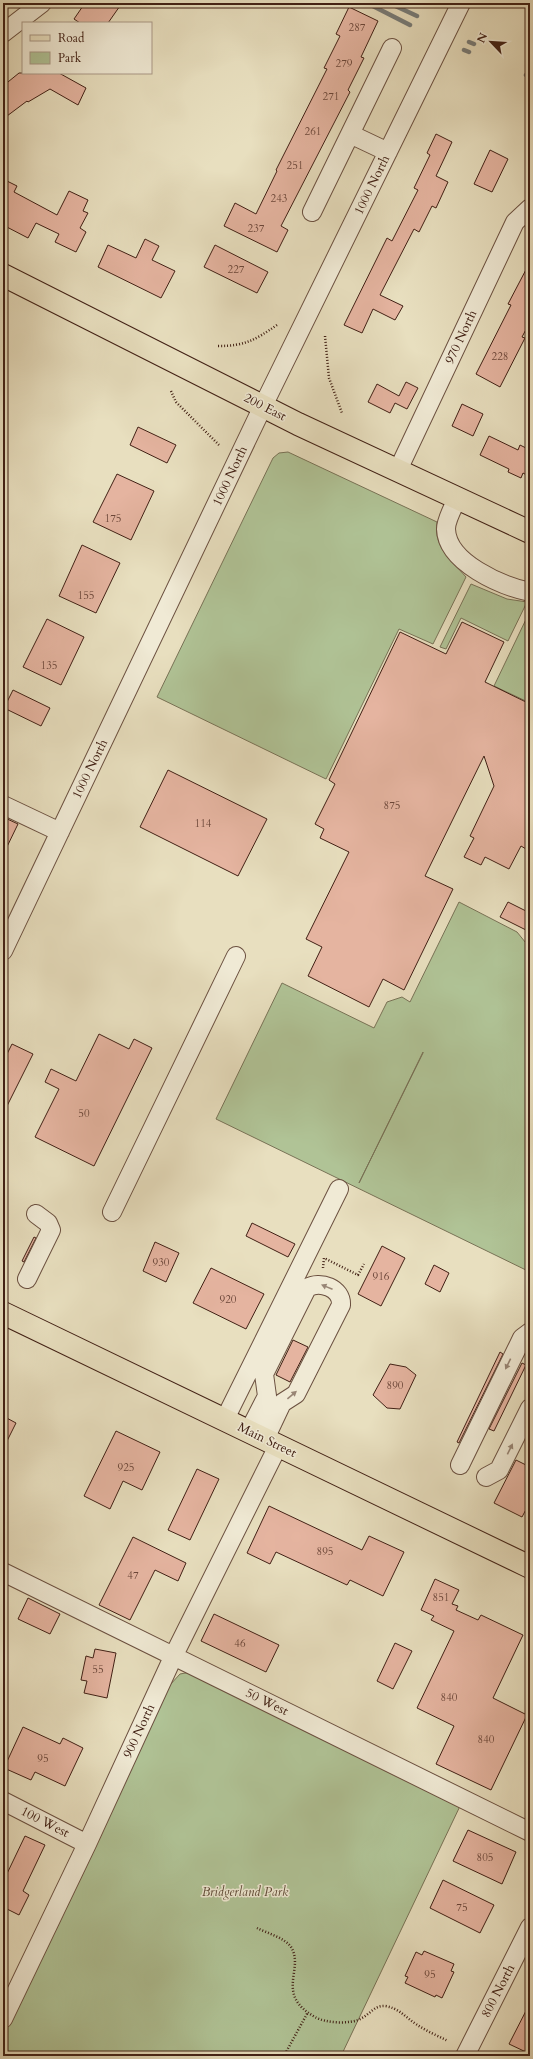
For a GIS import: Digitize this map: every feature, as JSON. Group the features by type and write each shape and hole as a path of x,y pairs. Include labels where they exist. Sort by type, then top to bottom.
{"main road":[{"name":"200 East","path":"3,275 263,406 530,532"},
{"name":"Main Street","path":"4,1317 264,1439 530,1567"}],"street":[{"path":"3,33 42,3"},
{"name":"1000 North","path":"3,951 263,406 461,3"},
{"path":"312,212 392,48"},
{"path":"350,134 388,152"},
{"name":"970 North","path":"398,470 515,222 530,208"},
{"path":"458,497 446,527 447,540 463,561 497,582 530,592"},
{"path":"3,804 60,832"},
{"path":"112,1212 236,956"},
{"path":"224,1420 339,1189"},
{"path":"27,1279 51,1230 48,1224 36,1214"},
{"path":"314,1284 322,1284 338,1291 342,1297 341,1305 296,1394 282,1403 264,1439 267,1396 264,1374 307,1288 314,1284"},
{"path":"460,1465 522,1338 530,1332"},
{"path":"486,1477 499,1470 530,1408"},
{"name":"900 North","path":"3,2019 87,1844 174,1655 264,1439"},
{"name":"50 West","path":"3,1572 174,1655 530,1832"},
{"name":"100 West","path":"3,1801 87,1844"},
{"name":"800 North","path":"465,2056 524,1956 530,1927"}],"path":[{"path":"218,346 238,346 257,339 277,325"},
{"path":"325,336 329,378 342,413"},
{"path":"171,391 176,402 219,445"},
{"path":"323,1268 324,1258 358,1275 364,1264"},
{"path":"257,1928 286,1942 292,1947 295,1956 292,1986 294,1997 308,2012 323,2020 353,2022 362,2019 376,2008 384,2006 400,2011 416,2024 448,2041"},
{"path":"285,2054 308,2012"}],"green space":[{"path":"288,452 437,522 436,531 440,546 449,559 466,577 433,644 399,629 326,779 157,697 273,458 279,453"},
{"path":"471,584 507,599 527,602 508,641 461,618 446,649 440,647"},
{"path":"530,611 530,703 494,686"},
{"path":"459,902 517,932 530,948 530,1272 216,1119 282,983 374,1028 387,1002 402,997 410,1002","holes":["423,1052 423,1053 359,1183"]},
{"name":"Bridgerland Park","path":"191,1672 461,1804 341,2056 3,2056 3,2035 169,1686 180,1674"}],"building":[{"path":"85,3 122,3 109,22 78,22 74,19"},
{"path":"349,7 378,21 361,57 364,58 348,90 350,92 281,226 288,230 277,252 224,226 235,203 256,214 277,171 276,170 327,69 324,68 340,36 336,34"},
{"path":"19,73 22,73 61,74 86,88 78,105 50,89 28,102 27,101 3,119 3,86"},
{"path":"436,134 452,142 436,176 448,182 436,208 432,206 419,232 414,229 380,295 403,306 395,320 373,309 362,333 344,325 387,238 392,241 418,190 414,188 430,155 427,153"},
{"path":"490,150 508,159 492,192 474,184"},
{"path":"3,179 17,186 14,192 57,215 69,191 88,200 83,211 88,213 80,228 86,232 76,252 55,242 59,234 36,223 28,238 3,225"},
{"path":"145,239 159,246 152,260 175,271 161,298 98,267 108,245 136,258"},
{"path":"215,245 268,272 257,293 204,267"},
{"path":"530,262 530,322 522,337 525,338 500,387 476,374 511,305 508,304"},
{"path":"406,382 418,388 407,409 395,403 390,413 368,402 377,384 399,396"},
{"path":"462,404 483,414 473,436 452,426"},
{"path":"138,427 176,445 167,463 130,445"},
{"path":"489,436 518,450 520,445 530,450 530,477 523,473 521,478 508,472 509,469 480,455"},
{"path":"117,474 154,491 131,540 93,522"},
{"path":"82,545 120,563 96,613 59,596"},
{"path":"47,619 84,637 61,685 23,667"},
{"path":"462,622 504,642 485,682 530,704 530,840 526,849 521,846 509,869 485,857 481,865 464,857 474,838 470,836 494,786 484,756 425,876 453,889 404,990 383,979 369,1007 308,976 322,947 306,939 349,852 320,838 324,829 315,824 335,784 329,780 400,632 446,654"},
{"path":"13,690 50,708 41,726 4,708"},
{"path":"168,770 267,819 238,876 140,827"},
{"path":"3,817 18,824 3,855"},
{"path":"508,902 530,913 530,932 500,917"},
{"path":"99,1034 129,1049 134,1039 152,1048 94,1166 35,1137 59,1089 45,1082 51,1069 76,1081"},
{"path":"12,1044 33,1054 3,1114 3,1062"},
{"path":"252,1223 295,1244 288,1257 246,1236"},
{"path":"34,1237 36,1238 24,1262 22,1261"},
{"path":"155,1242 179,1253 166,1282 143,1271"},
{"path":"382,1246 405,1258 381,1306 358,1294"},
{"path":"434,1265 449,1273 440,1292 425,1284"},
{"path":"211,1268 264,1294 246,1329 193,1303"},
{"path":"293,1340 308,1347 290,1382 276,1375"},
{"path":"500,1352 503,1354 459,1443 457,1442"},
{"path":"522,1363 526,1365 494,1431 489,1429"},
{"path":"390,1364 406,1367 416,1375 400,1409 387,1408 373,1395"},
{"path":"3,1416 16,1423 3,1449"},
{"path":"116,1431 160,1452 142,1490 123,1481 110,1509 84,1496"},
{"path":"516,1460 530,1467 530,1502 522,1517 494,1503"},
{"path":"197,1469 219,1479 190,1540 168,1530"},
{"path":"269,1506 362,1550 369,1536 404,1552 383,1596 350,1580 347,1585 276,1552 270,1564 247,1553"},
{"path":"133,1537 186,1563 178,1581 155,1570 130,1620 99,1605"},
{"path":"435,1579 459,1590 452,1604 458,1606 456,1610 478,1620 481,1615 523,1635 493,1698 527,1715 491,1790 436,1764 454,1726 417,1708 454,1631 431,1620 434,1616 421,1610"},
{"path":"28,1598 60,1614 50,1634 18,1619"},
{"path":"214,1614 279,1645 266,1672 201,1641"},
{"path":"395,1643 412,1651 393,1689 377,1681"},
{"path":"95,1649 116,1653 107,1698 84,1693 87,1681 81,1680 86,1656 93,1658"},
{"path":"23,1727 60,1744 63,1738 83,1748 65,1786 35,1772 31,1780 4,1768"},
{"path":"468,1830 516,1852 502,1884 453,1861"},
{"path":"25,1836 45,1845 23,1891 29,1895 19,1915 3,1907 3,1882"},
{"path":"443,1880 494,1905 480,1933 430,1908"},
{"path":"424,1951 454,1964 451,1971 454,1972 442,1998 436,1995 435,1997 405,1983 408,1977 405,1976 416,1952 422,1955"},
{"path":"530,2003 530,2043 526,2052 509,2044"}],"waterway":[{"path":"367,3 410,25"},
{"path":"389,3 417,16"},
{"path":"469,42 474,44"},
{"path":"464,50 469,52"},
{"path":"526,75 530,78"}]}
